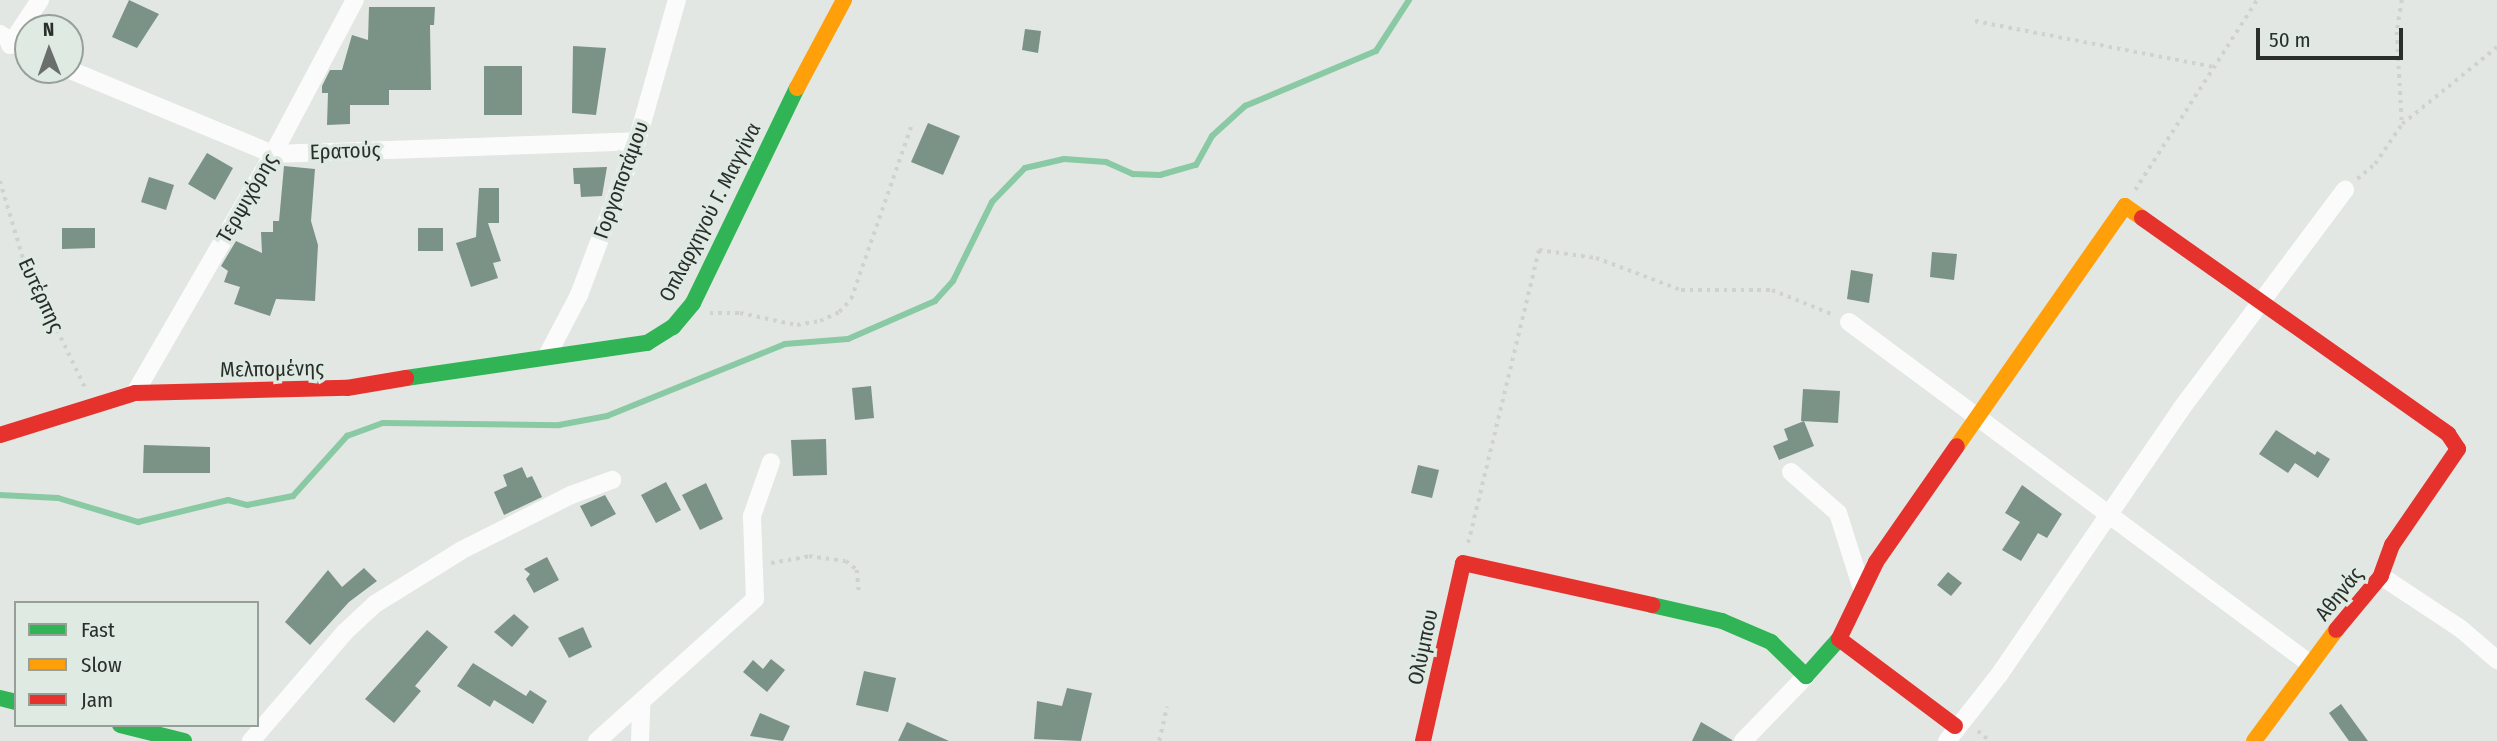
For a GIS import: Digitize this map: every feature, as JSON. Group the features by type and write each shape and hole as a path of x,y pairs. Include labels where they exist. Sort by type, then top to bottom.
{"street":[{"path":"5,39 40,0"},
{"name":"Τερψιχόρης","path":"135,393 274,154 355,0"},
{"name":"Γοργοποτάμου","path":"548,354 579,295 637,141 677,0"},
{"name":"Οπλαρχηγού Γ. Μαγγίνα","path":"548,354 647,343 673,327 684,314 844,0"},
{"name":"Ερατούς","path":"84,76 274,154 637,141"},
{"path":"1839,639 1951,734 1999,675 2107,513 2345,190"},
{"path":"1743,741 1839,639 1861,586 2125,206 2262,303"},
{"name":"Αθηνάς","path":"2254,741 2309,663 2381,576 2392,545 2455,456 2456,442 2262,303"},
{"path":"1849,322 2309,663"},
{"name":"Μελπομένης","path":"0,435 135,393 347,388 548,354"},
{"path":"597,741 755,599 756,568 752,516 771,462"},
{"path":"1791,472 1838,513 1861,586"},
{"path":"251,741 345,632 375,604 462,550 570,495 612,480"},
{"path":"1463,562 1722,621 1771,642 1806,676"},
{"name":"Ολύμπου","path":"1423,741 1463,562"},
{"path":"2381,576 2461,629 2497,660"},
{"path":"640,741 641,704"},
{"path":"128,727 184,741"}],"path":[{"path":"2125,206 2257,0"},
{"path":"2402,0 2397,32 2402,124"},
{"path":"1975,21 2216,67"},
{"path":"2345,190 2375,164 2402,124 2497,47"},
{"path":"684,314 740,313 797,325 820,321 839,312 856,286 911,127"},
{"name":"Ευτέρπης","path":"0,181 24,261 93,404"},
{"path":"1463,562 1539,250 1596,257 1681,290 1772,290 1849,322"},
{"path":"756,568 825,556 846,561 857,570 859,594"},
{"path":"1158,741 1167,707"}],"building":[{"path":"129,0 159,14 137,48 112,37"},
{"path":"369,7 435,7 434,25 430,25 431,90 389,90 389,105 350,105 350,124 327,125 328,93 322,93 322,86 330,70 342,70 352,35 368,40"},
{"path":"1025,29 1041,31 1038,53 1022,50"},
{"path":"573,46 606,48 596,115 572,113"},
{"path":"484,66 522,66 522,115 484,115"},
{"path":"928,123 960,136 943,175 911,162"},
{"path":"207,153 233,168 215,200 188,184"},
{"path":"284,166 315,169 311,221 318,245 315,301 276,299 270,316 234,304 240,287 224,282 228,271 221,266 236,241 262,253 261,232 273,232 273,221 279,221"},
{"path":"607,167 602,196 581,197 580,184 574,184 573,168"},
{"path":"149,177 174,185 166,210 141,202"},
{"path":"479,188 499,188 499,223 488,223 501,261 493,263 498,278 471,287 456,243 476,237"},
{"path":"62,228 95,228 95,248 62,249"},
{"path":"418,228 443,228 443,251 418,251"},
{"path":"1932,252 1957,254 1954,280 1930,277"},
{"path":"1851,270 1873,274 1869,303 1847,299"},
{"path":"871,386 874,418 855,420 852,388"},
{"path":"1803,389 1840,391 1838,423 1801,421"},
{"path":"1804,421 1814,446 1779,460 1773,446 1788,440 1784,429"},
{"path":"2276,430 2315,455 2317,451 2330,459 2318,478 2295,463 2288,473 2259,454"},
{"path":"826,439 827,475 793,476 791,440"},
{"path":"144,445 210,447 210,473 143,473"},
{"path":"1418,465 1439,470 1432,498 1411,493"},
{"path":"522,467 527,478 532,476 542,497 504,515 494,492 507,486 503,475"},
{"path":"666,482 681,510 656,523 641,495"},
{"path":"706,483 723,519 700,530 682,495"},
{"path":"2022,485 2062,514 2047,538 2038,533 2021,561 2002,550 2020,522 2005,513"},
{"path":"605,495 616,514 591,527 580,506"},
{"path":"547,557 559,580 534,593 526,579 530,574 524,569"},
{"path":"364,568 377,581 349,602 310,645 285,622 328,570 342,587"},
{"path":"1948,572 1962,583 1951,596 1937,585"},
{"path":"514,614 529,627 512,647 494,632"},
{"path":"583,627 592,647 569,658 558,638"},
{"path":"427,630 448,647 415,686 421,691 394,723 365,699"},
{"path":"771,659 785,670 767,692 743,672 753,660 763,669"},
{"path":"473,663 526,696 530,690 547,701 533,724 494,700 490,707 457,686"},
{"path":"864,671 896,678 888,712 856,705"},
{"path":"1067,688 1092,693 1081,741 1034,739 1037,701 1062,706"},
{"path":"2341,704 2368,741 2349,741 2329,713"},
{"path":"760,713 790,726 783,741 750,736"},
{"path":"907,722 949,741 898,741"},
{"path":"1701,722 1732,740 1732,741 1692,741"}],"waterway":[{"path":"0,495 58,498 138,522 228,500 247,505 293,496 347,436 383,423 559,425 607,416 785,344 848,339 935,301 953,281 992,202 1025,168 1064,159 1106,162 1133,174 1160,175 1196,165 1212,136 1245,106 1376,51 1409,0"}],"traffic: fast":[{"path":"406,378 647,343 673,327 693,303 797,88"},
{"path":"1652,605 1722,621 1771,642 1806,676 1839,639"},
{"path":"0,698 14,702"},
{"path":"128,727 184,741"}],"traffic: slow":[{"path":"797,88 844,0"},
{"path":"1957,446 2125,206 2142,218"},
{"path":"2254,741 2336,630"}],"traffic: jam":[{"path":"2142,218 2448,434 2458,449 2392,545 2381,576 2336,630"},
{"path":"0,435 135,393 347,388 406,378"},
{"path":"1955,726 1839,639 1876,562 1957,446"},
{"path":"1423,741 1463,563 1652,605"}]}
